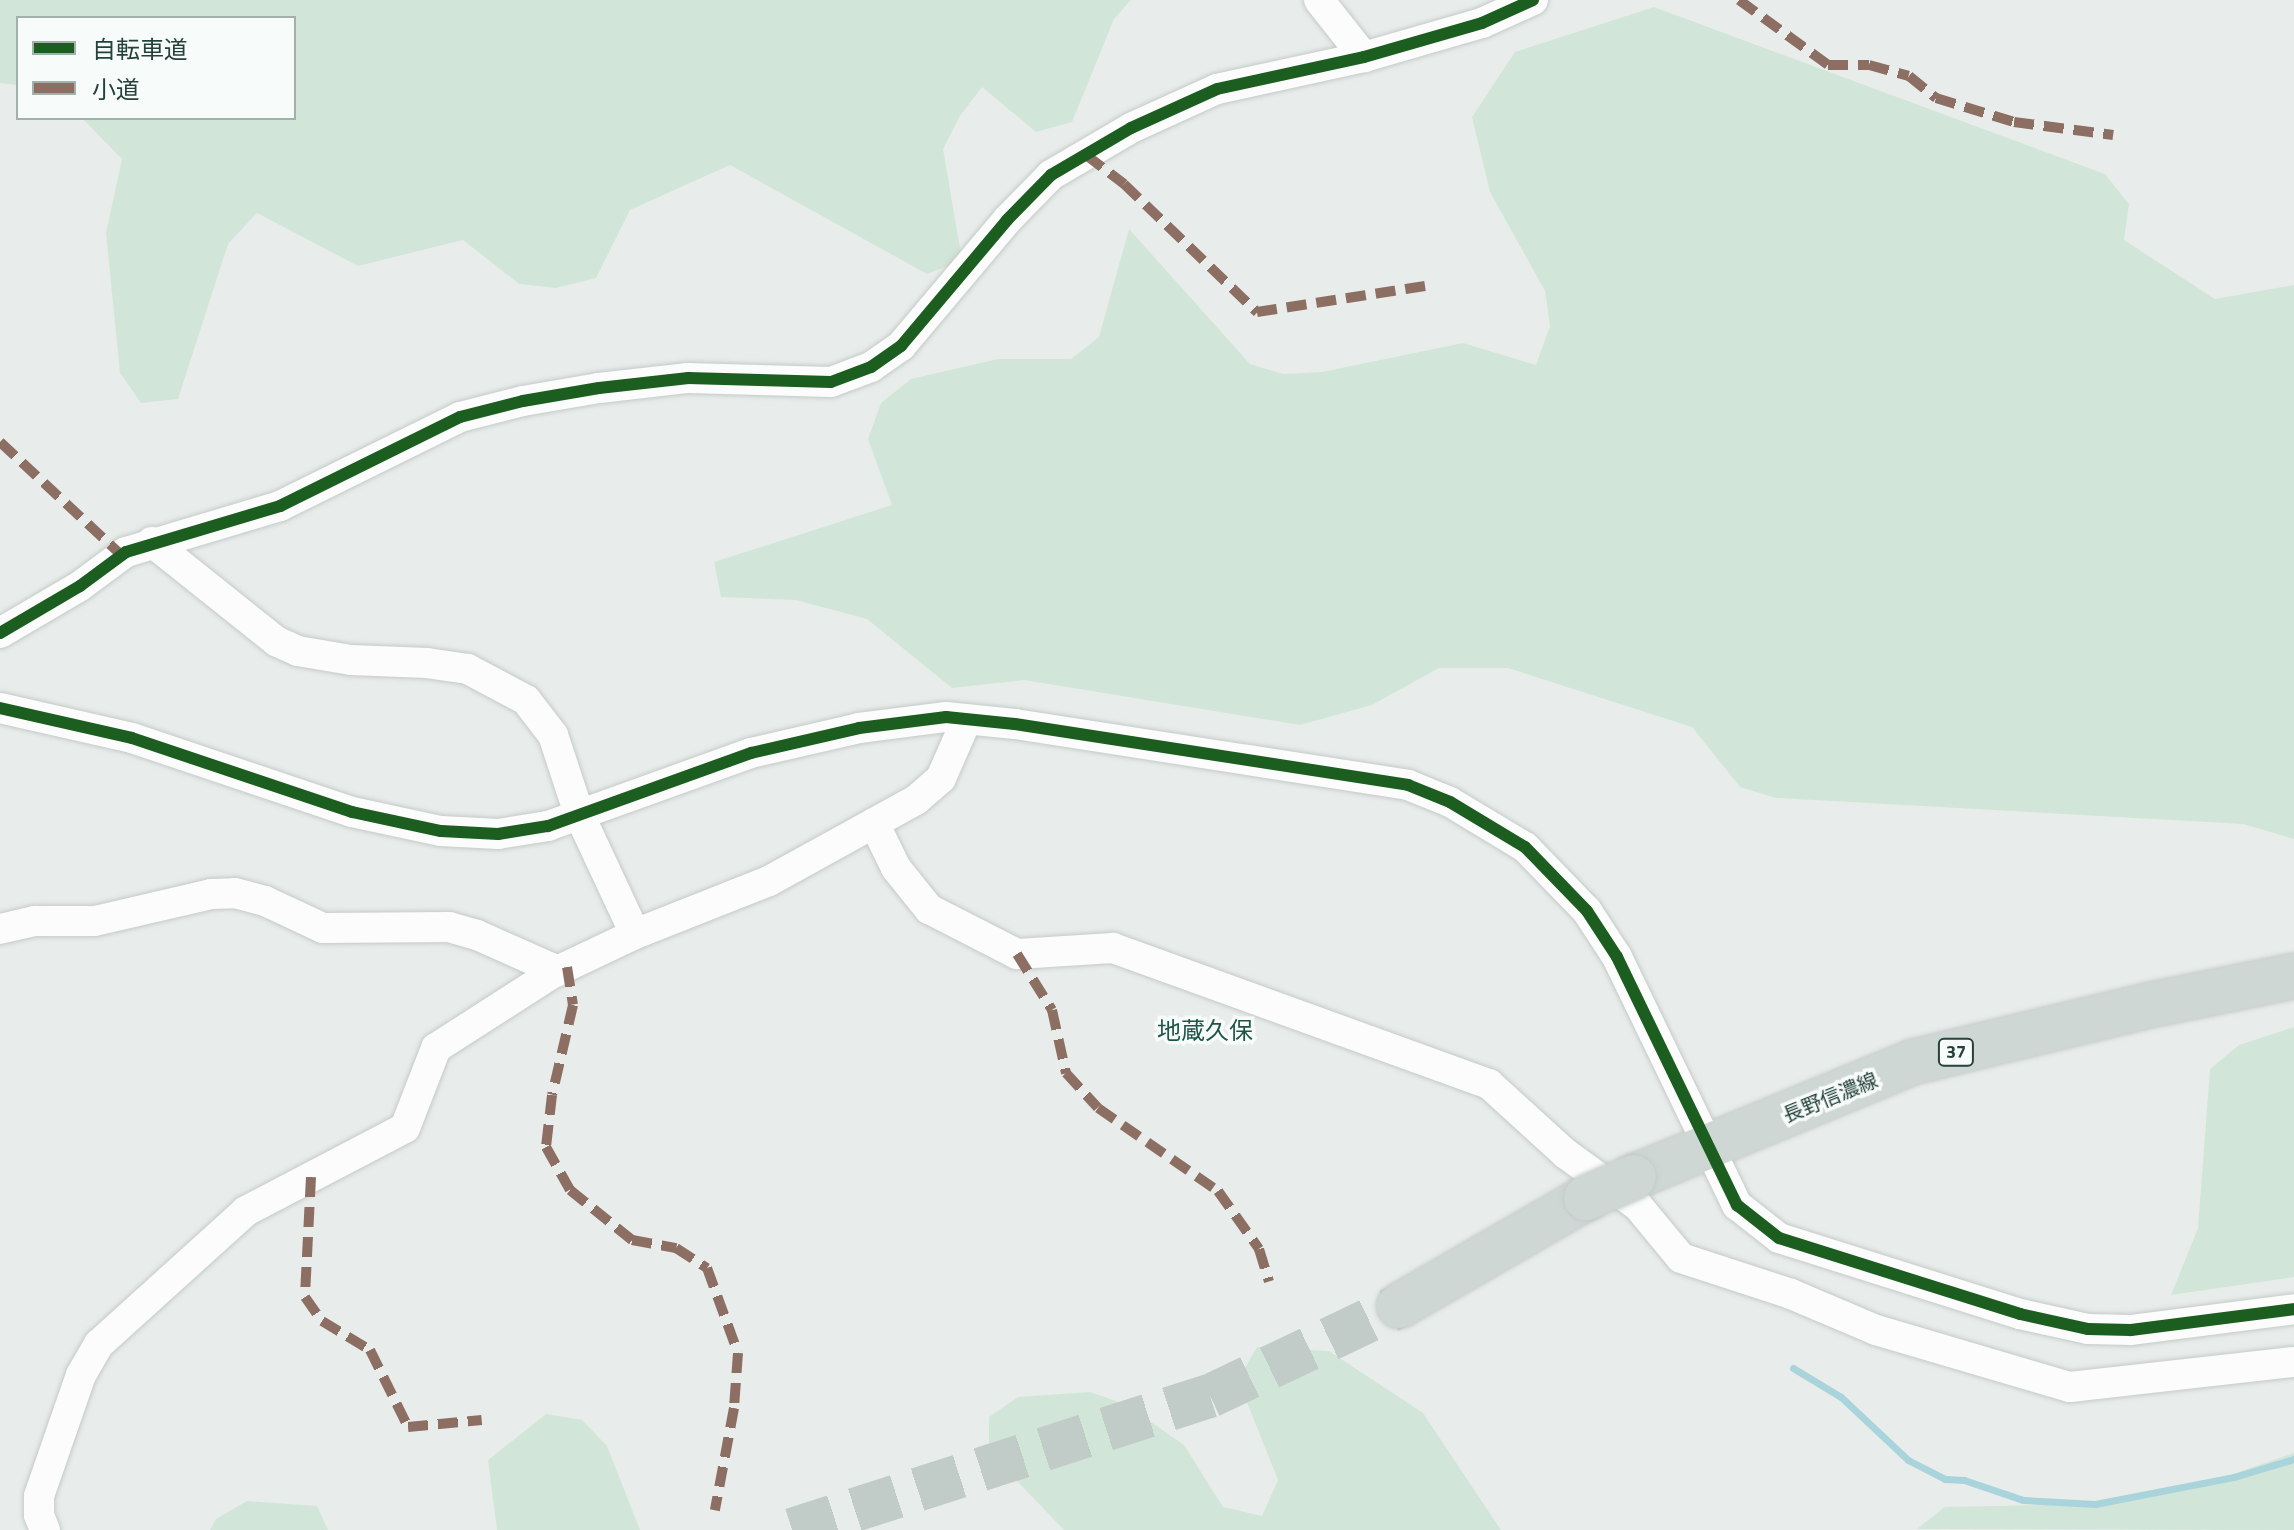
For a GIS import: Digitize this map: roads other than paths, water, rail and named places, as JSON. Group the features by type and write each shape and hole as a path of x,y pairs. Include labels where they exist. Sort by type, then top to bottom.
{"main road":[{"name":"長野信濃線","path":"1399,1306 1586,1198 1913,1062 2150,1005 2294,976"}],"street":[{"path":"1319,0 1364,57"},
{"path":"0,633 80,586 126,552 280,506 460,417 523,401 688,378 831,382 871,367 901,346 1007,220 1051,175 1131,128 1217,89 1364,57 1482,23 1533,0"},
{"path":"152,542 276,641 298,651 351,660 427,663 468,669 526,700 553,735 579,814 635,934"},
{"path":"0,708 132,738 352,812 441,831 498,834 548,826 751,753 859,728 946,717 1408,785 1490,824 1525,847 1594,923 1617,957 1737,1205 1779,1238 2020,1314 2088,1329 2131,1330 2294,1309"},
{"path":"45,1530 39,1515 39,1496 81,1375 99,1344 246,1211 405,1128 436,1048 558,971 635,934 769,881 916,800 941,778 967,719"},
{"path":"874,823 896,868 929,909 1017,954 1113,948 1489,1084 1566,1154 1638,1206 1681,1258 1791,1294 1876,1330 2070,1387 2294,1362"},
{"path":"0,929 35,921 95,921 211,894 235,893 265,901 323,928 449,927 477,935 558,971"}],"waterway":[{"path":"1793,1368 1841,1397 1908,1460 1945,1479 1964,1480 2023,1500 2095,1504 2234,1477 2294,1459"}],"tunnel":[{"path":"792,1530 1210,1396 1399,1306"}],"district":[{"name":"地蔵久保","path":"1205,1031"}]}
